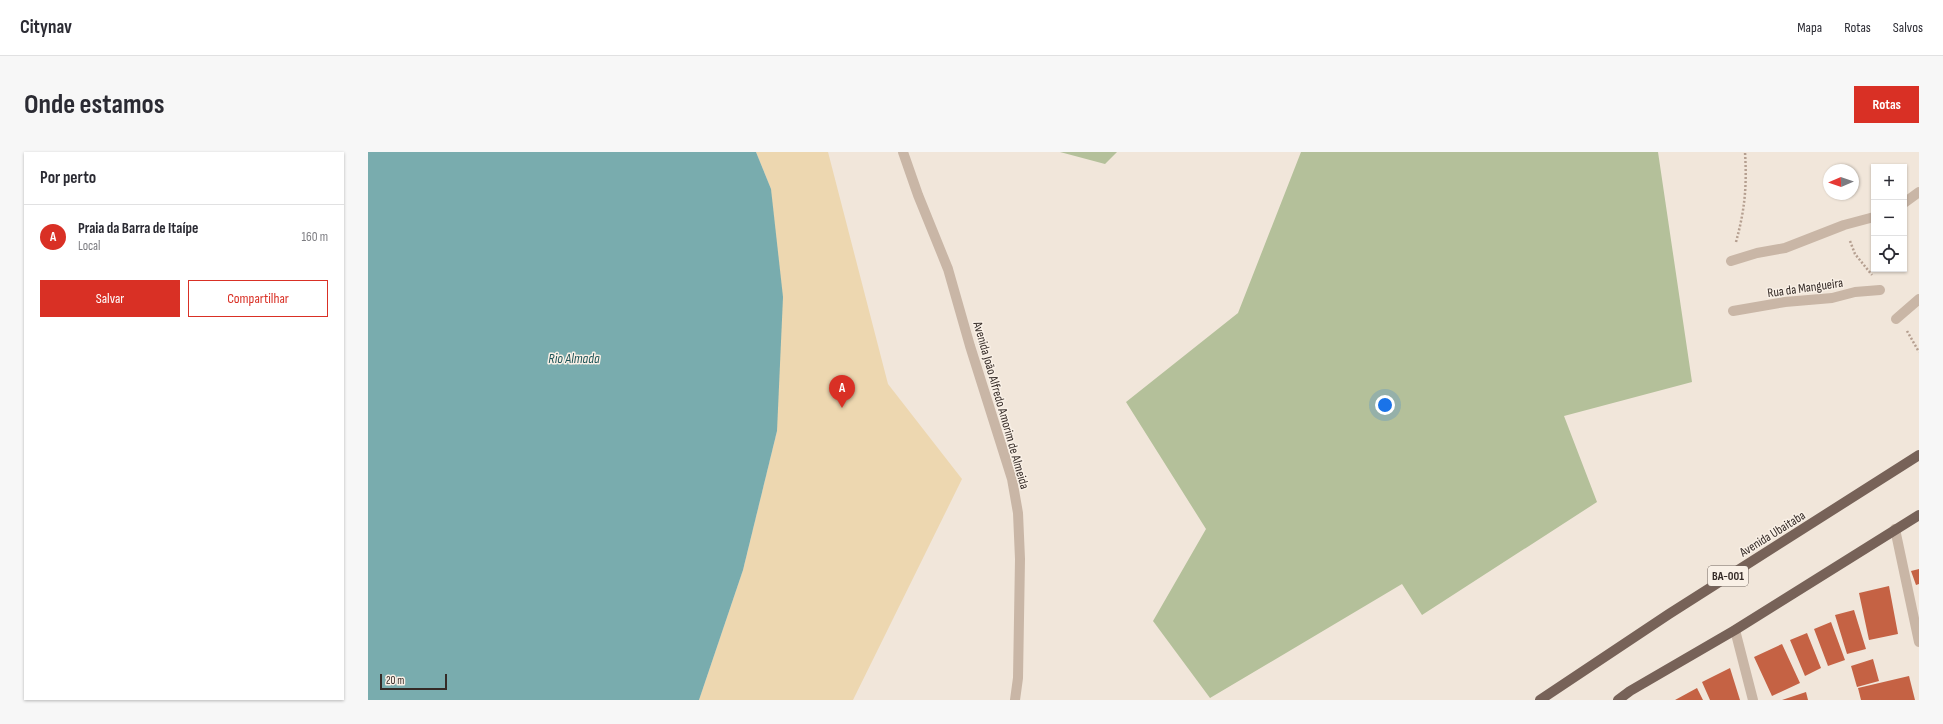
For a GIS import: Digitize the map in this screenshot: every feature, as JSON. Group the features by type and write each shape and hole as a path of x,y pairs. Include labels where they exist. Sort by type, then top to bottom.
{"main road":[{"name":"Avenida Ubaitaba","path":"1540,700 1669,614 1919,455"},
{"path":"1618,700 1630,691 1735,630 1919,515"}],"street":[{"name":"Avenida João Alfredo Amorim de Almeida","path":"903,152 918,195 948,268 970,346 1012,479 1018,513 1020,559 1018,678 1015,700"},
{"path":"1907,201 1919,192"},
{"path":"1731,262 1757,253 1784,248 1844,225 1871,218"},
{"name":"Rua da Mangueira","path":"1733,311 1785,302 1832,298 1855,292 1880,290"},
{"path":"1896,319 1919,299"},
{"path":"1895,530 1919,642"},
{"path":"1735,630 1753,700"}],"path":[{"path":"1731,262 1744,211 1747,180 1745,152"}],"green space":[{"path":"1060,152 1117,152 1105,164"},
{"path":"1301,152 1658,152 1692,382 1564,416 1597,502 1422,615 1402,584 1210,698 1153,621 1206,529 1126,402 1238,313"}],"sand":[{"path":"756,152 828,152 888,384 962,479 853,700 699,700 743,570 777,431 771,189"}],"water":[{"name":"Rio Almada","path":"368,152 756,152 771,189 783,297 777,431 743,570 699,700 368,700"}],"building":[{"path":"1919,569 1919,584 1916,585 1911,571"},
{"path":"1889,586 1898,634 1869,640 1859,593"},
{"path":"1854,610 1866,649 1847,654 1835,615"},
{"path":"1831,622 1845,660 1828,666 1814,629"},
{"path":"1807,633 1821,668 1805,676 1790,640"},
{"path":"1782,644 1800,683 1772,696 1754,657"},
{"path":"1873,659 1879,681 1857,687 1851,666"},
{"path":"1730,668 1740,700 1710,700 1702,682"},
{"path":"1909,676 1915,700 1861,700 1858,688"},
{"path":"1697,688 1703,700 1675,700"},
{"path":"1806,692 1808,700 1782,700"}],"place":[{"name":"Praia da Barra de Itaípe","path":"842,408"}]}
